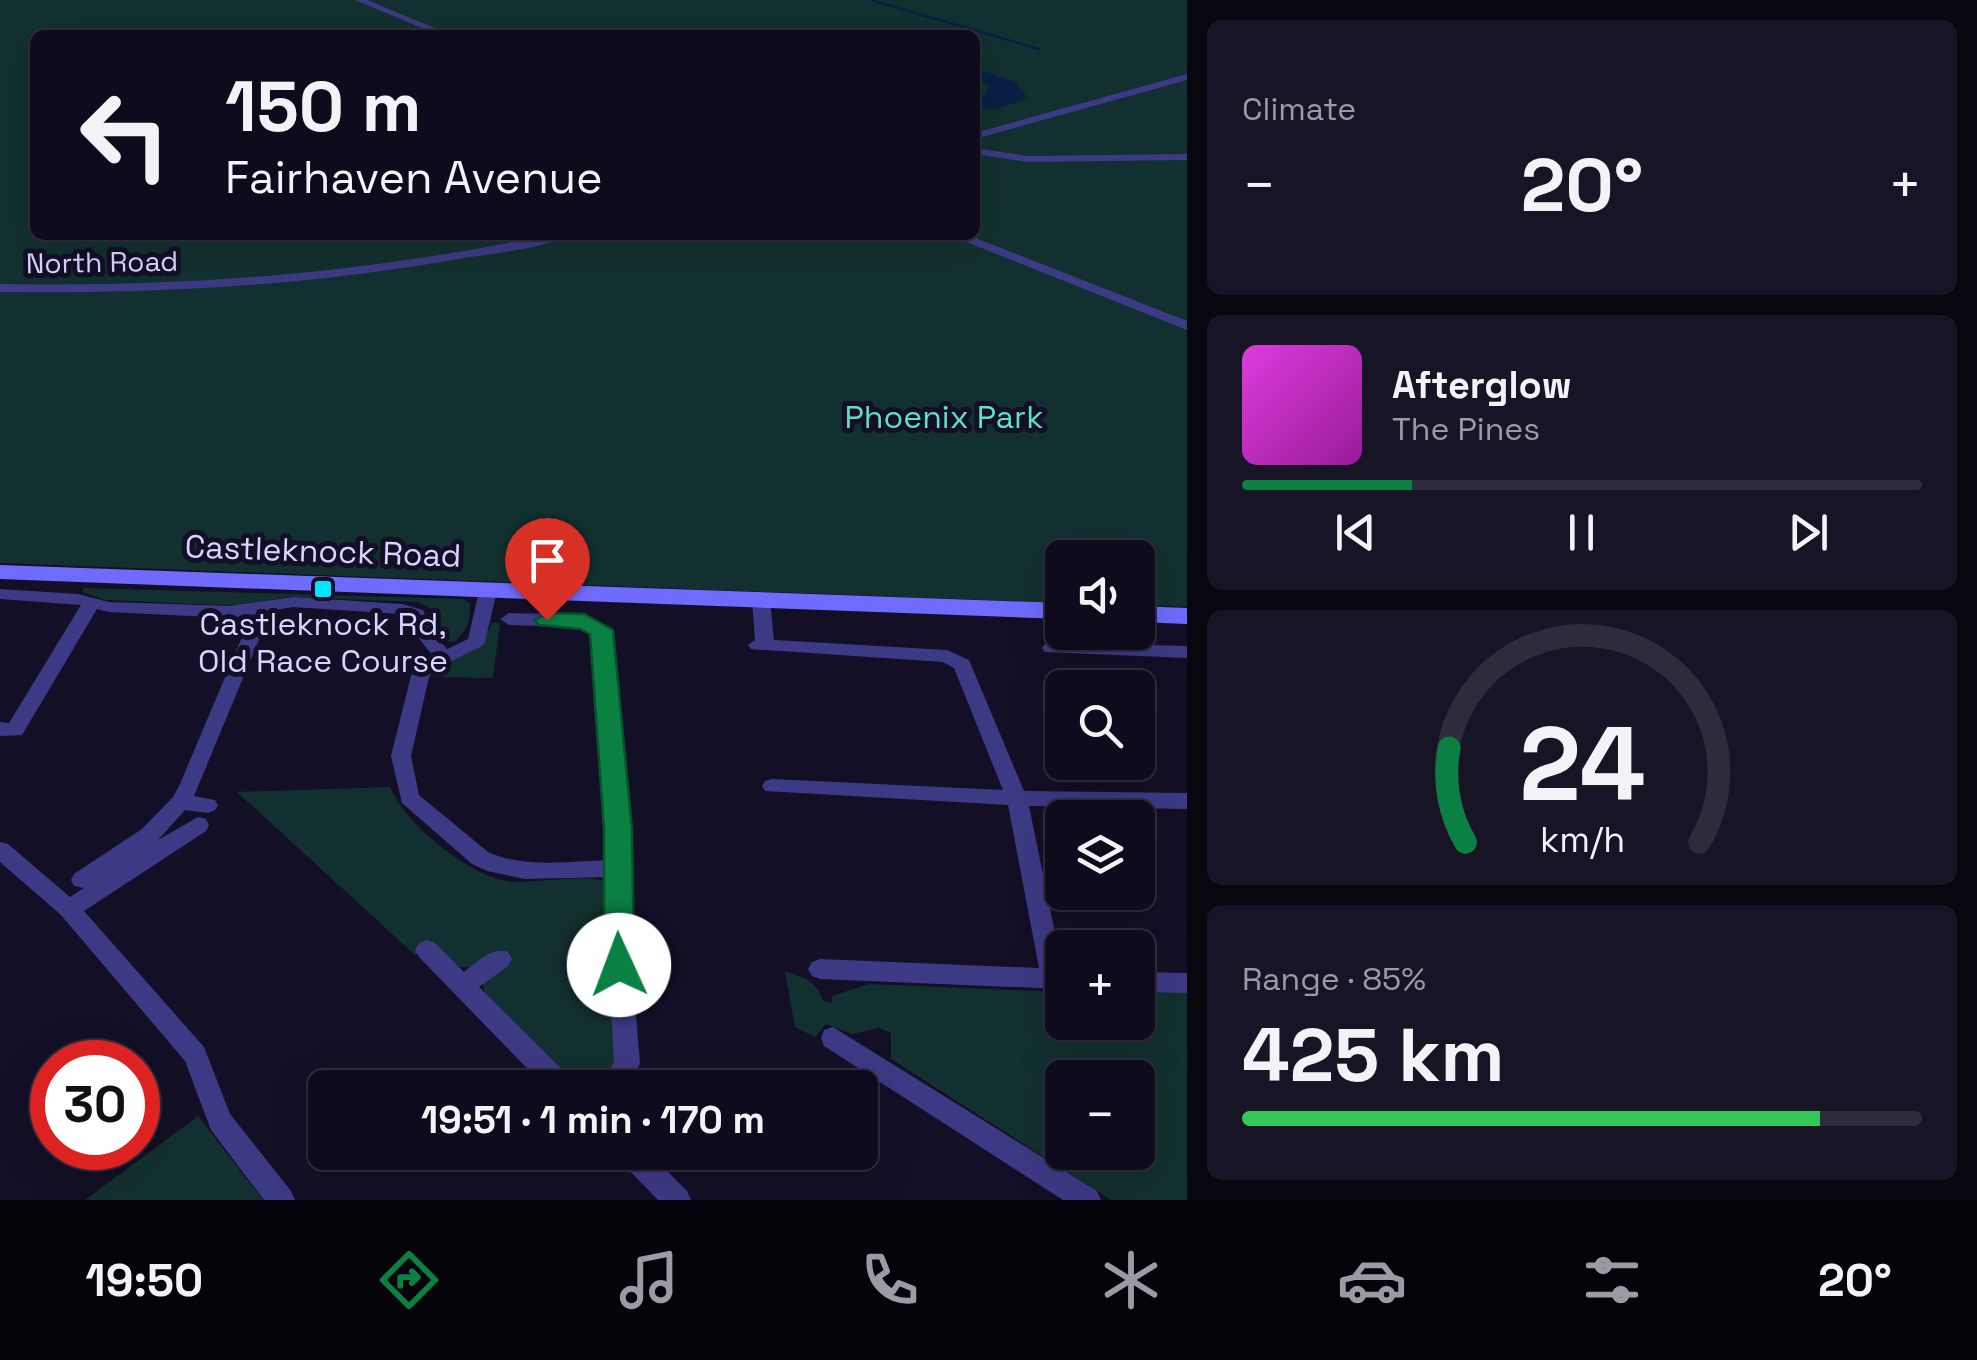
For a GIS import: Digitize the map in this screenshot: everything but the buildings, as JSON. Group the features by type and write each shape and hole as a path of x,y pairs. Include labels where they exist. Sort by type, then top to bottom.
{"main road":[{"name":"Castleknock Road","path":"0,572 1045,610"},
{"path":"1155,615 1187,616"}],"street":[{"path":"358,0 435,30"},
{"path":"980,135 1187,77"},
{"path":"980,152 1028,159 1187,157"},
{"name":"North Road","path":"0,288 85,289 287,280 419,264 537,240"},
{"path":"969,240 1187,326"},
{"path":"488,591 476,642 429,665 417,686 401,756 410,798 480,858 495,865 525,870 620,868"},
{"path":"0,594 231,612 293,602 411,610 422,620 426,636 444,657"},
{"path":"762,600 761,645 956,659 972,685 1017,798 1047,930"},
{"path":"0,729 15,730 92,604"},
{"path":"82,880 150,835 180,802 256,624 256,609"},
{"path":"509,619 584,622 602,630 620,868 617,917 628,1064 624,1070"},
{"path":"1119,650 1187,652"},
{"path":"772,786 1017,798 1187,801"},
{"path":"69,909 203,815 180,802"},
{"path":"0,850 69,909 195,1055 220,1120 282,1200"},
{"path":"427,950 546,1070"},
{"path":"462,986 500,959"},
{"path":"820,968 1045,978"},
{"path":"1155,982 1187,983"},
{"path":"832,1038 1087,1200"},
{"path":"648,1170 677,1200"}],"green space":[{"name":"Phoenix Park","path":"0,0 1187,0 1187,607 1155,606 1155,540 1045,540 1045,602 0,563"},
{"path":"84,588 463,599 470,604 470,610 465,629 454,642 444,641 433,624 431,609 419,602 287,597 241,606 105,600 82,592"},
{"path":"492,623 500,623 493,678 432,677 478,645"},
{"path":"390,787 425,833 480,872 515,882 581,878 613,886 608,967 617,1065 612,1070 560,1070 486,998 473,967 457,967 435,948 415,955 237,792"},
{"path":"785,972 809,981 823,1001 832,1003 832,996 869,984 1045,991 1045,1040 1155,1040 1155,991 1187,992 1187,1200 1111,1200 1064,1170 1155,1170 1155,1060 1045,1060 1045,1158 891,1059 891,1033 879,1028 852,1034 826,1024 815,1037 795,1027"},
{"path":"198,1116 263,1200 85,1200 125,1170 160,1170 160,1144"}],"water":[{"path":"980,70 1015,82 1028,98 996,109 980,110 980,96 985,95 989,86 980,82"}],"waterway":[{"path":"871,0 974,30"},
{"path":"980,32 1039,49"}],"place":[{"name":"Castleknock Rd, Old Race Course","path":"323,589"}],"route":[{"path":"547,620 584,622 602,630 621,888 617,917 619,965"}]}
